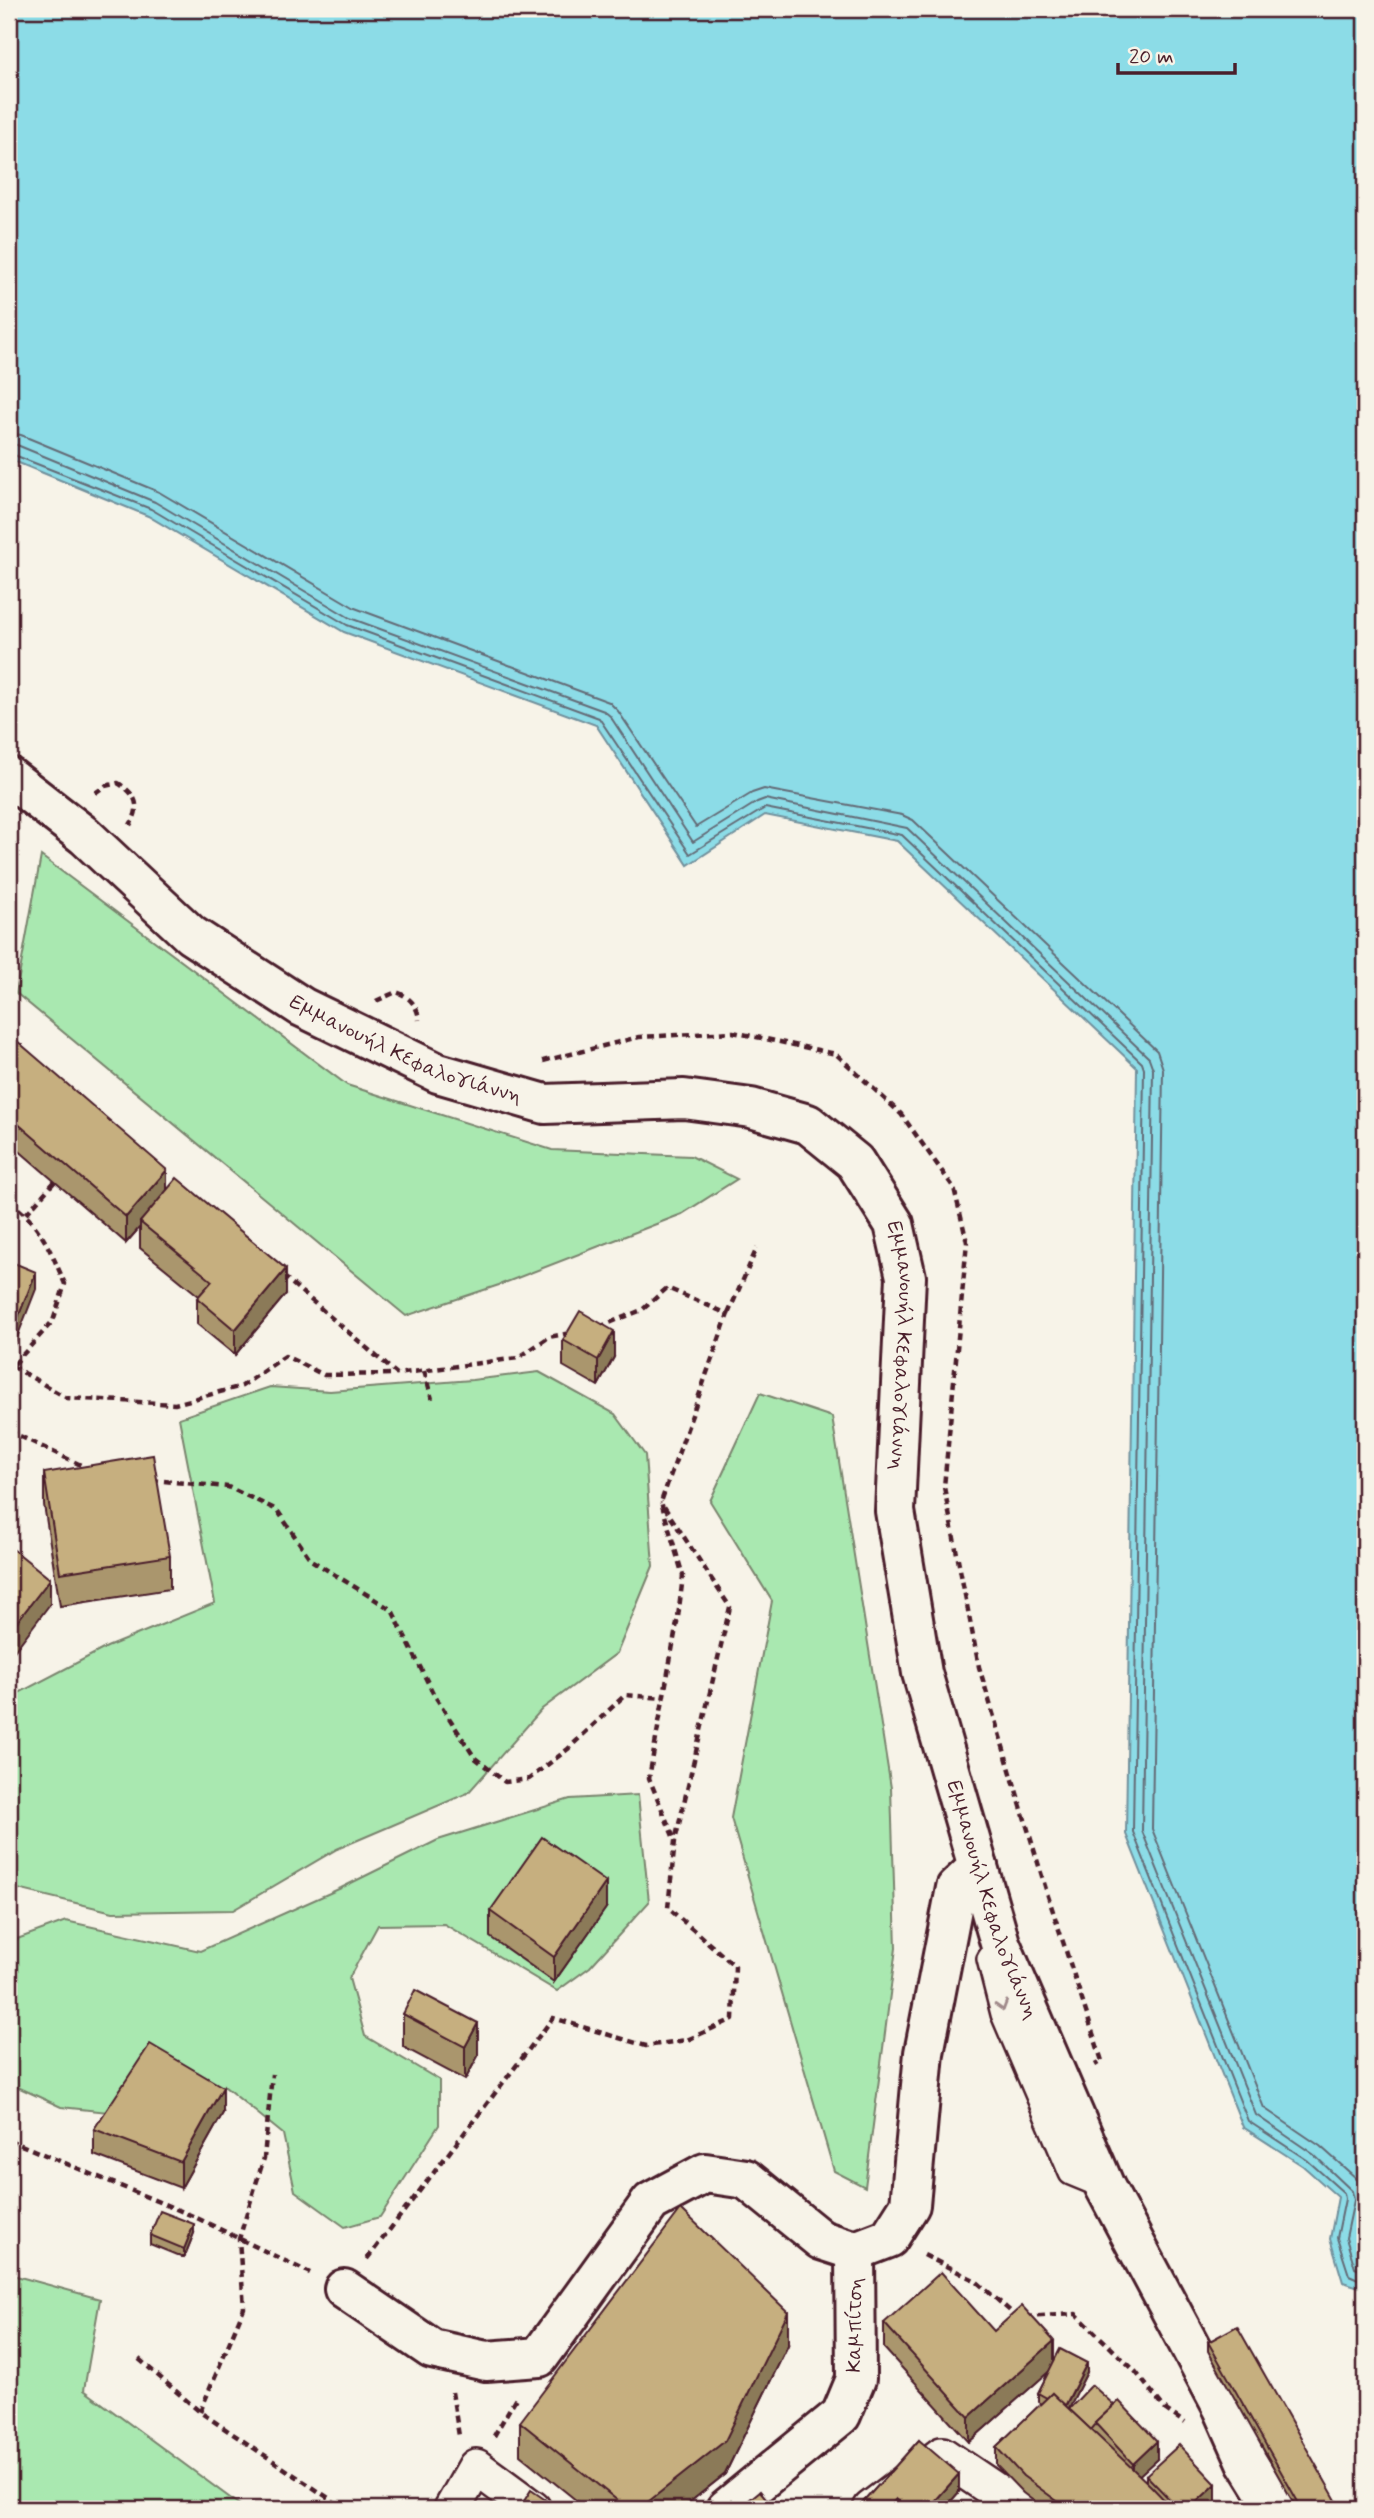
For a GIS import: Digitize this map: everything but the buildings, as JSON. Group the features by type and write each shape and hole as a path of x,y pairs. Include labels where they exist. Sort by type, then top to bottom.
{"main road":[{"name":"Εμμανουήλ Κεφαλογιάννη","path":"9,777 85,836 191,934 302,1007 438,1073 545,1104 684,1099 751,1108 808,1124 855,1162 894,1224 906,1278 895,1511 922,1673 1000,1943 1105,2187 1223,2407 1247,2462 1276,2509"},
{"path":"344,2289 432,2349 486,2361 540,2357 652,2202 705,2173 747,2179 821,2240 872,2244 910,2205 925,2053 956,1888 978,1867"},
{"name":"Καμπίτση","path":"726,2509 841,2415 856,2379 872,2244"}],"street":[{"path":"871,2509 942,2455 1022,2509"},
{"path":"452,2509 476,2467 533,2509"}],"path":[{"path":"87,799 105,786 118,783 130,790 138,801 137,810 124,835"},
{"path":"540,1062 639,1037 733,1032 836,1054 901,1114 954,1188 967,1242 944,1487 979,1667 1048,1896 1102,2061"},
{"path":"26,1214 62,1174"},
{"path":"9,1201 26,1214 45,1239 65,1284 53,1321 10,1368 66,1398 176,1404 242,1385 285,1356 324,1375 397,1374 518,1358 549,1338 582,1331"},
{"path":"675,1841 649,1778 683,1576 661,1502 728,1314 757,1248"},
{"path":"273,1267 397,1374"},
{"path":"593,1329 642,1310 667,1288 728,1314"},
{"path":"424,1371 432,1399"},
{"path":"9,1431 96,1473"},
{"path":"151,1480 228,1487 278,1510 311,1560 392,1610 433,1693 475,1758 505,1782 529,1779 568,1749 625,1695 663,1699"},
{"path":"9,2140 193,2216 344,2289 553,2018 646,2046 687,2040 733,2019 735,1966 668,1908 675,1841 730,1607 661,1502"},
{"path":"200,2412 244,2308 239,2239 264,2158 272,2074"},
{"path":"872,2244 976,2281 1017,2318 1076,2314 1135,2371 1166,2410 1188,2425"},
{"path":"476,2467 540,2357"},
{"path":"139,2359 200,2412 345,2509"}],"green space":[{"path":"41,856 347,1085 552,1150 691,1156 737,1179 682,1214 499,1285 406,1316 16,993"},
{"path":"539,1372 615,1414 645,1455 653,1566 617,1653 542,1709 468,1793 337,1849 233,1910 113,1912 14,1888 9,1893 9,1698 107,1647 215,1603 179,1418 270,1387 330,1391"},
{"path":"760,1393 832,1417 891,1788 896,1948 865,2187 834,2171 731,1818 772,1601 710,1501"},
{"path":"638,1795 649,1902 590,1967 557,1991 444,1924 378,1925 349,1978 365,2036 439,2080 439,2125 380,2217 345,2227 295,2191 283,2134 225,2087 140,2066 108,2112 61,2107 9,2083 9,1942 66,1921 200,1951 341,1888 438,1840 570,1799"},
{"path":"9,2274 100,2299 84,2390 245,2509 22,2509 9,2501"}],"water":[{"path":"9,9 1365,9 1365,2289 1343,2282 1330,2239 1338,2197 1303,2166 1243,2127 1126,1834 1137,1068 897,841 765,815 688,865 596,725 344,632 148,516 9,459"}]}
